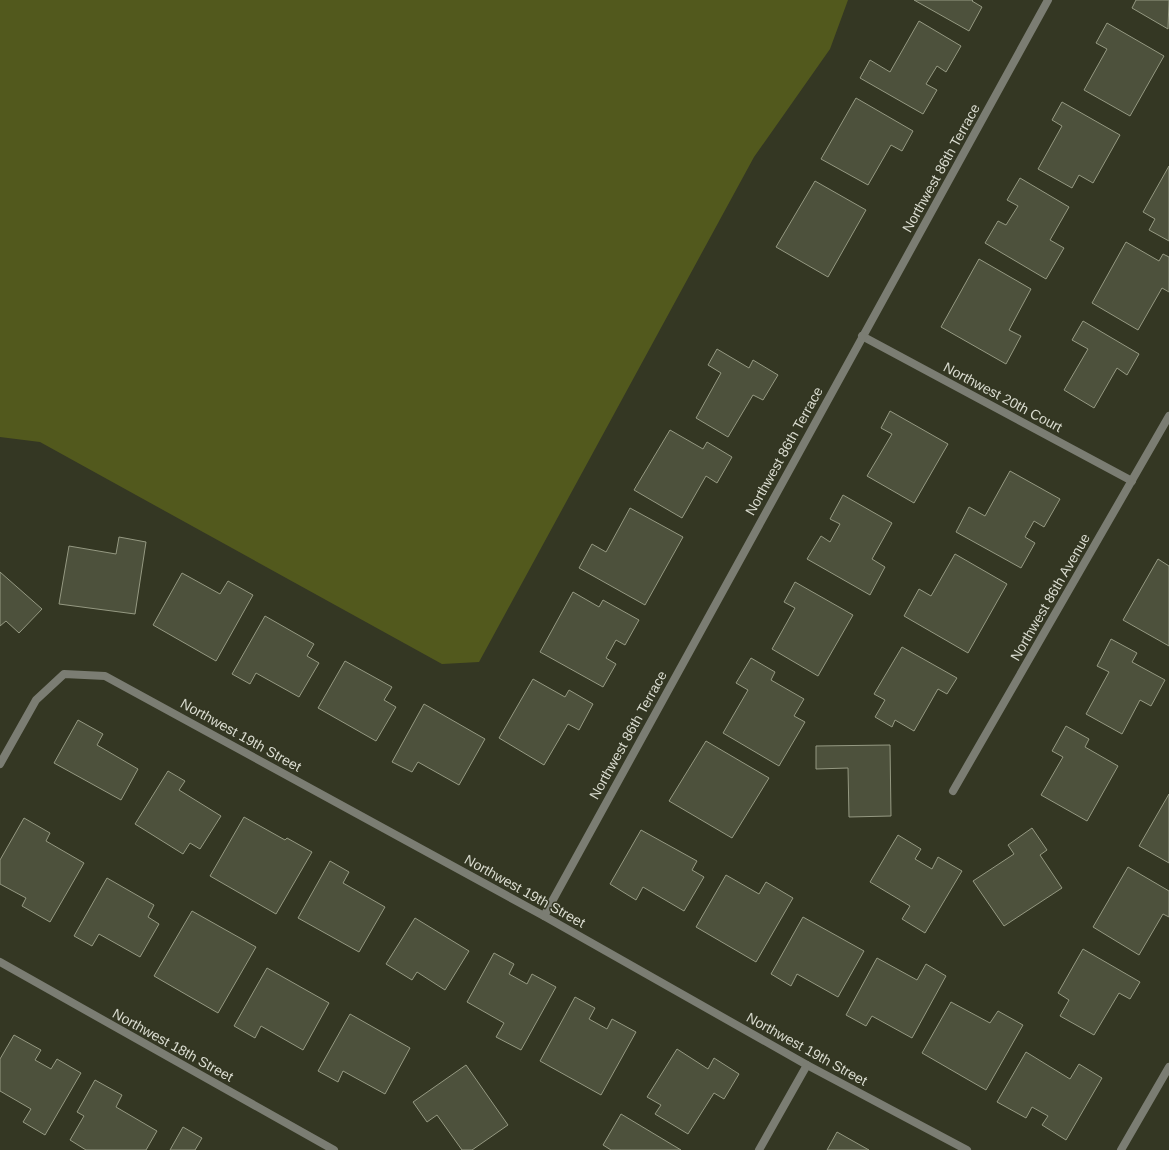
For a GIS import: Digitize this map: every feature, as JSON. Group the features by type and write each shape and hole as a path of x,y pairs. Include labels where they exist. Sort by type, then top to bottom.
{"street":[{"name":"Northwest 86th Terrace","path":"544,916 1048,0"},
{"name":"Northwest 20th Court","path":"862,336 1132,481"},
{"name":"Northwest 86th Avenue","path":"953,791 1169,416"},
{"name":"Northwest 19th Street","path":"0,764 36,700 64,674 104,676 544,916 807,1065 967,1150"},
{"name":"Northwest 18th Street","path":"0,962 334,1150"},
{"path":"759,1150 807,1065"},
{"path":"1121,1150 1169,1067"}],"shaded area":[{"path":"0,0 848,0 830,49 754,157 479,662 442,664 40,442 0,437"}],"building":[{"path":"914,0 973,0 972,1 982,7 969,31"},
{"path":"1136,0 1169,0 1168,29 1132,8"},
{"path":"919,21 961,46 946,72 937,66 926,84 937,90 923,114 860,78 870,60 890,72"},
{"path":"1107,23 1164,56 1130,116 1084,90 1107,49 1096,43"},
{"path":"856,98 913,131 902,151 891,145 868,185 821,159"},
{"path":"1062,102 1120,135 1093,183 1079,175 1072,188 1038,169 1062,126 1052,120"},
{"path":"1169,166 1169,241 1149,230 1155,219 1143,212"},
{"path":"1020,178 1069,207 1050,240 1064,248 1046,279 985,243 998,221 1006,225 1018,206 1007,200"},
{"path":"815,181 866,210 828,277 776,247"},
{"path":"1126,242 1159,261 1163,254 1169,257 1169,292 1162,288 1138,330 1092,303"},
{"path":"979,259 1031,289 1009,330 1021,336 1006,364 941,327"},
{"path":"1083,321 1139,354 1127,375 1117,368 1094,408 1064,390 1088,349 1072,340"},
{"path":"717,349 749,368 753,360 778,375 763,400 753,395 728,437 696,418 721,373 708,365"},
{"path":"890,411 948,444 914,503 867,476 892,434 881,428"},
{"path":"670,430 703,449 707,442 732,457 717,483 706,476 682,518 634,490"},
{"path":"1010,471 1060,499 1044,527 1034,521 1025,537 1035,543 1021,568 956,532 969,507 985,516"},
{"path":"843,495 892,523 872,559 885,567 870,595 807,559 821,536 830,542 840,524 830,519"},
{"path":"630,508 683,537 645,605 579,568 592,544 606,552"},
{"path":"119,537 146,542 135,614 59,604 69,546 116,554"},
{"path":"955,554 1007,584 968,653 904,616 919,589 931,596"},
{"path":"1158,559 1169,566 1169,646 1123,620"},
{"path":"0,572 42,609 19,633 6,621 0,626"},
{"path":"182,573 220,594 228,581 253,595 216,661 153,625"},
{"path":"795,582 853,615 818,676 772,649 795,608 784,602"},
{"path":"573,592 599,607 603,600 639,620 625,645 616,640 606,658 616,664 603,687 540,652"},
{"path":"265,616 314,644 307,656 319,663 299,697 256,673 250,684 232,674"},
{"path":"1111,639 1137,653 1132,662 1165,680 1151,706 1140,700 1122,734 1086,714 1109,672 1097,666"},
{"path":"902,647 957,678 947,694 938,689 914,731 895,720 892,727 875,717 885,700 874,694"},
{"path":"751,658 775,672 771,680 804,699 794,716 805,722 779,766 723,733 748,690 736,683"},
{"path":"345,661 392,687 384,700 396,707 376,741 318,708"},
{"path":"533,679 565,697 569,690 593,704 579,730 568,724 544,765 499,738"},
{"path":"424,704 485,739 459,785 418,762 412,772 392,762"},
{"path":"78,720 103,734 97,745 138,769 121,800 54,763"},
{"path":"1066,726 1089,739 1085,747 1118,766 1087,821 1041,795 1063,757 1052,751"},
{"path":"706,741 769,778 732,838 669,801"},
{"path":"890,745 891,816 849,817 848,768 816,769 816,746"},
{"path":"168,771 185,781 179,790 221,816 200,849 190,843 183,854 135,824"},
{"path":"1169,794 1169,863 1139,846"},
{"path":"244,817 285,840 287,838 312,852 276,914 210,876"},
{"path":"24,818 50,833 46,841 84,863 50,922 22,906 26,898 0,884 0,860"},
{"path":"1032,828 1047,850 1040,855 1062,888 1004,926 973,881 1014,854 1008,845"},
{"path":"641,830 697,861 692,870 704,877 684,911 643,887 636,900 610,884"},
{"path":"898,835 921,849 915,859 932,869 938,857 962,871 925,933 902,919 910,906 870,882"},
{"path":"330,861 349,872 343,883 385,907 359,952 298,918"},
{"path":"1128,867 1169,891 1169,917 1163,914 1139,955 1093,927"},
{"path":"726,875 759,894 766,882 793,898 756,962 696,927"},
{"path":"107,878 154,905 148,917 159,924 140,957 99,934 92,946 74,936"},
{"path":"192,911 256,947 218,1013 154,976"},
{"path":"803,917 864,951 838,997 797,974 791,986 771,974"},
{"path":"415,918 469,951 445,990 417,972 412,980 386,964"},
{"path":"1083,949 1140,982 1130,999 1119,993 1094,1035 1060,1016 1069,1000 1058,993"},
{"path":"494,953 514,964 509,974 527,984 532,974 556,987 521,1050 496,1037 504,1023 467,1002"},
{"path":"877,958 917,980 926,964 946,976 912,1038 872,1016 866,1026 846,1015"},
{"path":"267,968 329,1003 303,1050 261,1026 255,1038 234,1026"},
{"path":"575,997 595,1008 589,1019 607,1029 612,1019 636,1032 601,1095 540,1061"},
{"path":"951,1002 990,1023 998,1011 1023,1025 986,1090 922,1053"},
{"path":"350,1014 410,1048 385,1094 343,1071 338,1082 318,1071"},
{"path":"14,1035 41,1050 35,1060 51,1069 57,1059 81,1073 45,1135 23,1122 31,1109 0,1091 0,1059"},
{"path":"677,1049 708,1069 714,1058 739,1074 724,1099 714,1093 688,1134 655,1114 661,1105 647,1097"},
{"path":"1026,1052 1070,1079 1079,1064 1102,1078 1066,1140 1042,1125 1048,1116 1032,1107 1026,1118 997,1102"},
{"path":"466,1065 508,1125 472,1150 462,1150 437,1115 427,1122 413,1102"},
{"path":"95,1080 122,1095 116,1107 157,1131 146,1150 86,1150 70,1140 84,1116 77,1112"},
{"path":"621,1114 681,1150 611,1150 603,1145"},
{"path":"183,1127 202,1138 195,1150 170,1150"},
{"path":"837,1132 869,1150 827,1150"}]}
